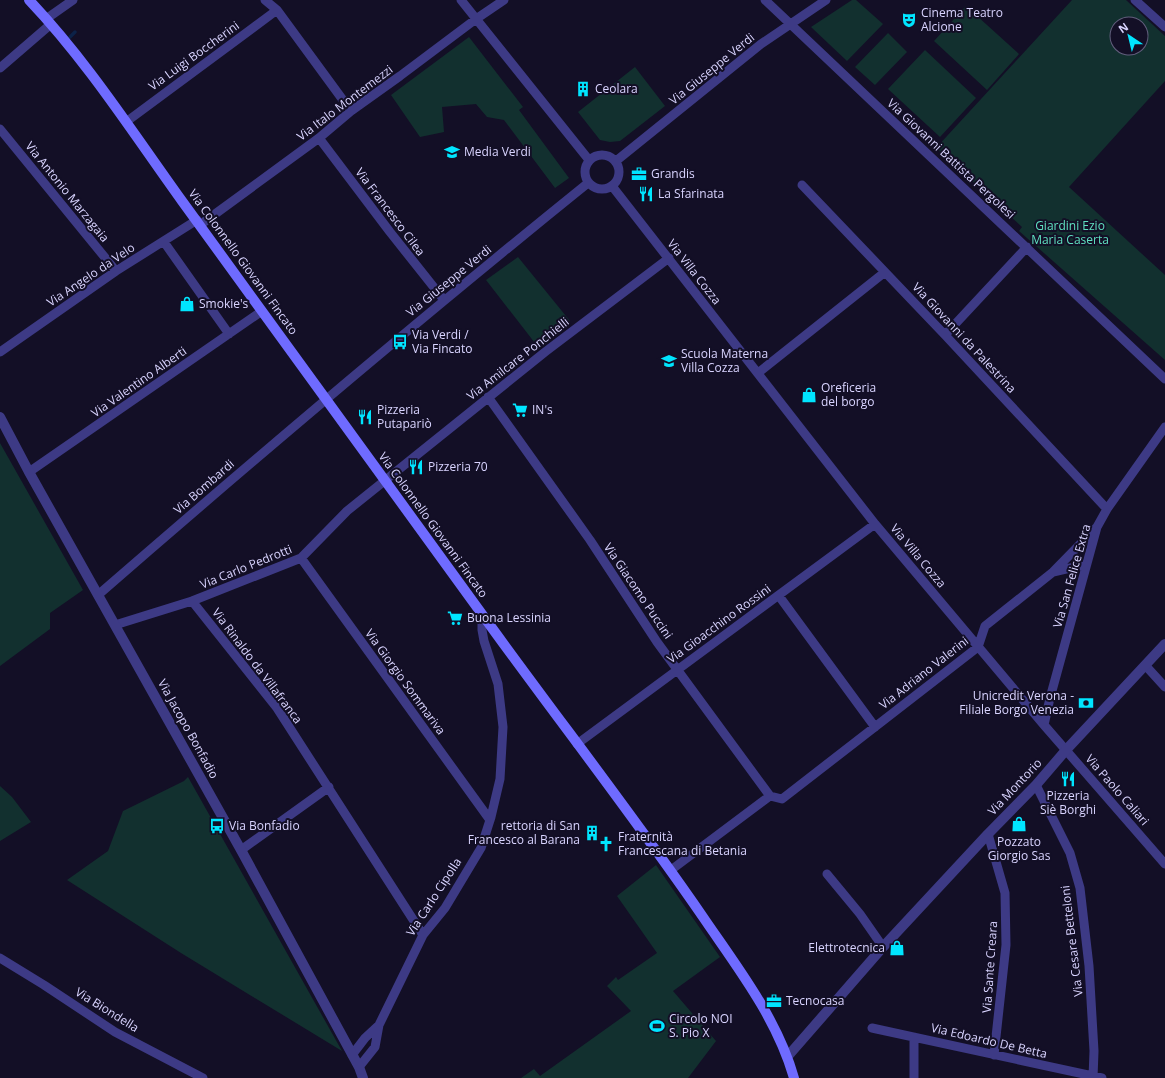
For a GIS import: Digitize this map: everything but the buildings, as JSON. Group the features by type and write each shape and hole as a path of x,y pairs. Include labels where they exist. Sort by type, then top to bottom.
{"main road":[{"name":"Via Colonnello Giovanni Fincato","path":"29,0 48,21 126,122 384,481 671,870 755,993 788,1056 794,1078"}],"street":[{"path":"0,68 48,21 73,0"},
{"path":"265,0 277,10 351,111"},
{"path":"461,0 589,160"},
{"name":"Via Italo Montemezzi","path":"199,222 319,138 351,111 504,0"},
{"name":"Via Giovanni Battista Pergolesi","path":"765,0 1165,379"},
{"name":"Via Giuseppe Verdi","path":"616,161 761,44 826,0"},
{"path":"1135,0 1165,27"},
{"name":"Via Luigi Boccherini","path":"126,122 277,10"},
{"name":"Via Antonio Marzagaia","path":"0,129 116,271"},
{"name":"Via Francesco Cilea","path":"319,138 390,232 444,300"},
{"path":"606,154 616,161 619,174 618,179 612,186 607,188 597,188 588,183 584,171 585,165 594,156 606,154"},
{"name":"Via Giuseppe Verdi","path":"326,399 444,300 588,183"},
{"name":"Via Villa Cozza","path":"612,186 875,524 1066,750"},
{"name":"Via Giovanni da Palestrina","path":"802,186 885,272 1106,509"},
{"name":"Via Angelo da Velo","path":"0,352 116,271 199,222"},
{"path":"164,242 229,334"},
{"path":"945,336 1026,247"},
{"name":"Via Amilcare Ponchielli","path":"384,481 545,352 668,258"},
{"path":"758,373 885,272"},
{"name":"Via Valentino Alberti","path":"29,472 262,311"},
{"name":"Via Giacomo Puccini","path":"488,397 590,540 657,642 770,796"},
{"name":"Via Bombardi","path":"98,595 326,399"},
{"name":"Via Jacopo Bonfadio","path":"0,417 29,472 241,850 352,1055"},
{"name":"Via San Felice Extra","path":"1044,725 1097,527 1106,509 1165,427"},
{"name":"Via Carlo Pedrotti","path":"115,624 192,601 301,558 347,511 384,481"},
{"name":"Via Gioacchino Rossini","path":"577,744 677,668 779,596 875,524"},
{"name":"Via Adriano Valerini","path":"770,796 782,799 978,647 985,626 1053,572 1097,527"},
{"name":"Via Giorgio Sommariva","path":"301,558 490,820"},
{"name":"Via Adriano Valerini","path":"1053,572 1079,566 1086,567"},
{"name":"Via Adriano Valerini","path":"779,596 875,727"},
{"name":"Via Rinaldo da Villafranca","path":"192,601 277,708 423,935"},
{"name":"Via Carlo Cipolla","path":"359,1067 375,1047 379,1025 423,935 445,908 481,848 490,820 500,779 503,727 498,684 484,641 482,615"},
{"name":"Via Montorio","path":"788,1056 883,947 988,834 1036,785 1066,750 1165,644"},
{"path":"1145,665 1165,687"},
{"name":"Via Paolo Caliari","path":"1066,750 1165,864"},
{"name":"Via Cesare Betteloni","path":"1036,785 1070,853 1080,888 1089,966 1096,1078"},
{"path":"241,850 329,787"},
{"path":"671,870 770,796"},
{"name":"Via Sante Creara","path":"988,834 1005,893 1006,945 994,1055"},
{"path":"827,874 860,914 883,947"},
{"name":"Via Biondella","path":"0,958 44,984 115,1032 203,1078"},
{"name":"Via Carlo Cipolla","path":"352,1055 365,1038 379,1025"},
{"name":"Via Edoardo De Betta","path":"872,1028 1096,1078"},
{"path":"914,1037 914,1078"},
{"path":"352,1055 363,1078"}],"green space":[{"path":"852,0 856,0 883,24 847,61 811,27"},
{"name":"Giardini Ezio Maria Caserta","path":"1072,0 1126,0 1143,16 1109,16 1109,56 1149,56 1149,21 1165,36 1165,81 1069,187 1165,275 1165,360 1019,231 1022,227 936,148"},
{"path":"966,6 1019,54 987,90 934,41"},
{"path":"888,33 907,52 875,85 855,67"},
{"path":"469,37 523,107 519,110 569,178 555,188 504,120 487,117 476,104 442,107 444,132 420,137 391,95"},
{"path":"925,50 976,98 940,137 888,89"},
{"path":"635,67 665,106 620,141 610,142 600,140 578,112"},
{"path":"518,257 570,321 538,347 486,280"},
{"path":"0,443 83,590 50,613 50,629 0,666"},
{"path":"188,777 342,1051 181,953 67,880 108,851 123,811 184,781"},
{"path":"0,786 12,797 31,822 0,841"},
{"path":"656,865 720,957 673,991 716,1041 688,1078 521,1078 534,1069 540,1076 631,1011 607,986 616,977 618,980 657,953 617,896"}],"waterway":[{"path":"70,37 75,32"}],"place":[{"name":"Cinema Teatro Alcione","path":"909,20"},
{"name":"Ceolara","path":"583,89"},
{"name":"Media Verdi","path":"452,152"},
{"name":"Grandis","path":"639,174"},
{"name":"La Sfarinata","path":"646,194"},
{"name":"Smokie's","path":"187,304"},
{"name":"Via Verdi / Via Fincato","path":"400,342"},
{"name":"Scuola Materna Villa Cozza","path":"669,361"},
{"name":"Oreficeria del borgo","path":"809,395"},
{"name":"IN's","path":"520,410"},
{"name":"Pizzeria Putapariò","path":"365,417"},
{"name":"Pizzeria 70","path":"416,467"},
{"name":"Buona Lessinia","path":"455,618"},
{"name":"Unicredit Verona - Filiale Borgo Venezia","path":"1086,703"},
{"name":"Pizzeria Siè Borghi","path":"1068,779"},
{"name":"Pozzato Giorgio Sas","path":"1019,824"},
{"name":"Via Bonfadio","path":"217,826"},
{"name":"rettoria di San Francesco al Barana","path":"592,833"},
{"name":"Fraternità Francescana di Betania","path":"606,844"},
{"name":"Elettrotecnica","path":"897,948"},
{"name":"Tecnocasa","path":"774,1001"},
{"name":"Circolo NOI S. Pio X","path":"657,1026"}]}
